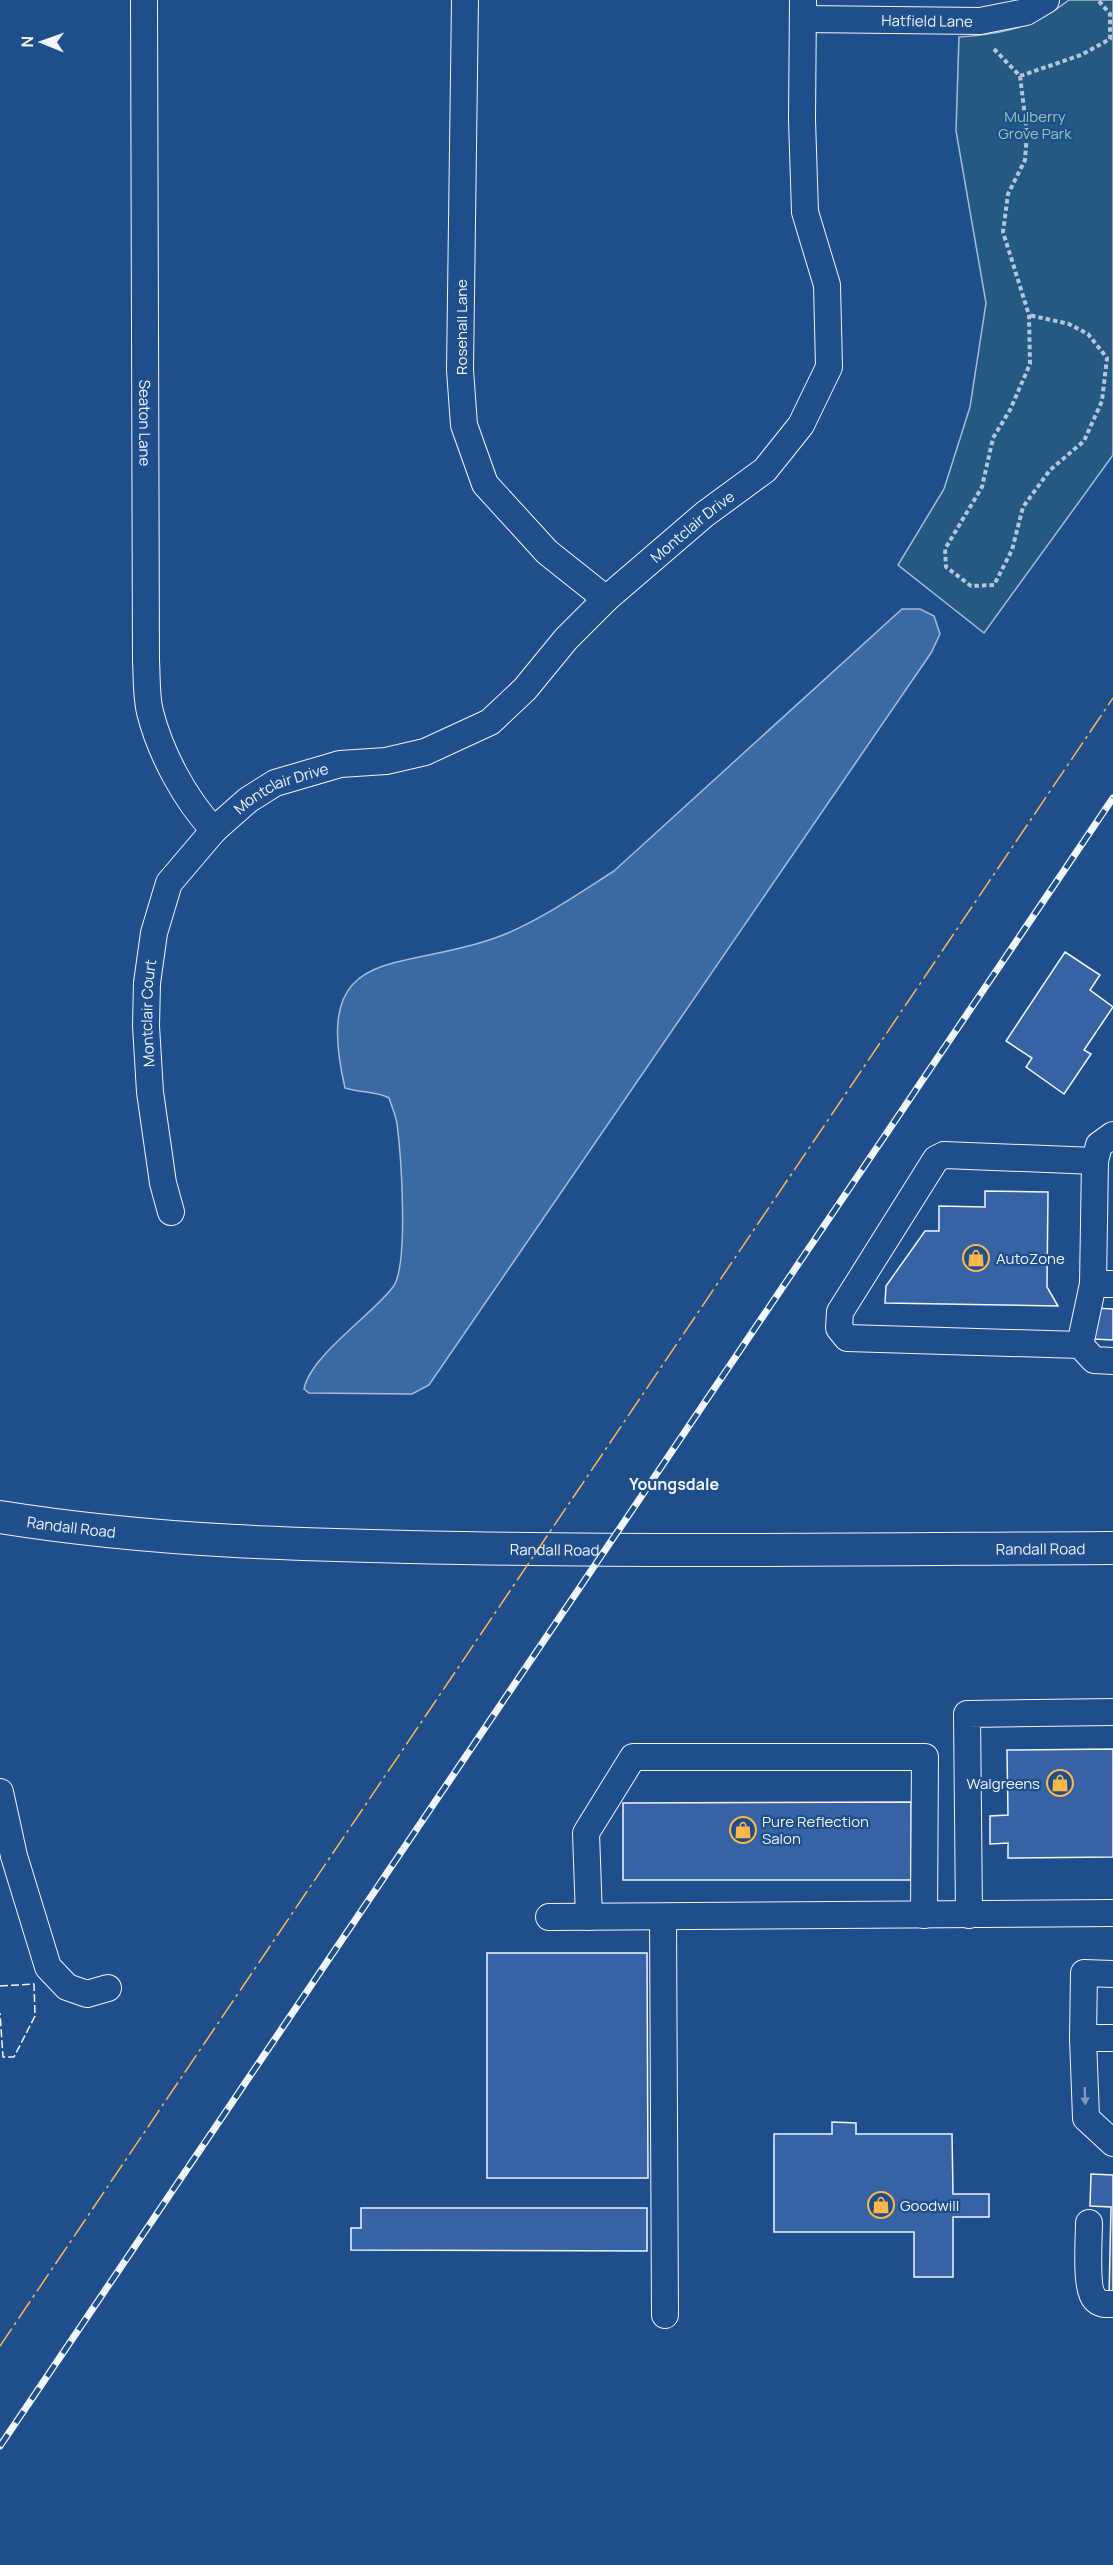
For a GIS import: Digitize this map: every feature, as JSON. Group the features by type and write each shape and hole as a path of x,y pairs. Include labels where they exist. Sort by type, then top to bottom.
{"main road":[{"name":"Randall Road","path":"0,1517 133,1536 296,1545 604,1550 1113,1548"}],"street":[{"name":"Seaton Lane","path":"144,0 146,661 150,711 161,742 180,780 204,819 214,830"},
{"name":"Rosehall Lane","path":"465,0 460,370 464,425 485,484 547,552 606,599"},
{"name":"Hatfield Lane","path":"804,10 980,21 1026,12 1046,0"},
{"name":"Montclair Drive","path":"214,830 248,800 275,783 340,764 386,761 425,752 490,722 525,689 566,639 606,599 705,514 765,470 801,425 829,368 827,285 805,212 802,120 804,10"},
{"name":"Montclair Court","path":"171,1212 163,1183 150,1092 147,983 154,933 169,883 214,830"},
{"path":"1080,1345 1103,1284 1095,1161 1099,1145 1113,1136"},
{"path":"1095,1161 944,1155 936,1159 840,1312 839,1328 847,1338 1080,1345 1094,1360 1113,1361"},
{"path":"969,1915 967,1714 1113,1712"},
{"path":"589,1917 586,1833 633,1757 925,1757 924,1915"},
{"path":"0,1792 14,1856 48,1967 67,1988 87,1994 108,1988"},
{"path":"549,1917 1113,1913"},
{"path":"663,1917 665,2315"},
{"path":"1113,1974 1084,1973 1083,2038 1086,2118 1113,2143"},
{"path":"1083,2038 1113,2038"},
{"path":"1089,2223 1090,2289 1094,2299 1102,2304 1113,2304"}],"path":[{"path":"1020,76 1081,55 1110,39 1110,14 1098,0"},
{"path":"994,49 1020,76 1027,133 1025,160 1008,194 1003,232 1029,315 1030,364 1010,410 993,438 982,487 945,549 946,567 971,586 994,585 1012,550 1023,507 1050,470 1084,441 1102,401 1107,358 1088,334 1069,324 1029,315"}],"green space":[{"name":"Mulberry Grove Park","path":"1069,0 1113,0 1113,455 984,633 898,565 944,489 970,407 986,303 956,131 959,37 1017,28 1056,10"}],"shaded area":[{"path":"902,609 920,609 934,616 940,634 931,653 429,1385 412,1394 309,1393 304,1389 317,1363 393,1287 401,1257 402,1183 394,1111 389,1098 345,1088 338,1041 340,1007 352,985 371,971 396,962 459,948 510,932 556,908 614,871"}],"building":[{"path":"1065,952 1100,975 1090,990 1113,1007 1084,1050 1091,1054 1064,1094 1026,1067 1032,1058 1006,1041"},
{"name":"AutoZone","path":"985,1191 1048,1192 1047,1287 1058,1306 885,1303 886,1286 925,1231 939,1231 939,1206 985,1207"},
{"path":"1095,1308 1113,1309 1113,1340 1094,1339"},
{"name":"Walgreens","path":"1113,1749 1113,1857 1008,1858 1008,1843 990,1844 990,1816 1008,1815 1007,1750"},
{"path":"911,1802 911,1880 623,1880 623,1803"},
{"path":"487,1953 647,1953 648,2178 487,2178"},
{"name":"Goodwill","path":"832,2122 856,2123 856,2134 952,2134 953,2194 989,2194 989,2217 953,2217 953,2277 914,2277 914,2232 774,2232 774,2134 832,2134"},
{"path":"1091,2174 1113,2175 1113,2297 1109,2297 1111,2207 1090,2206"},
{"path":"361,2208 647,2208 647,2251 351,2250 351,2228 361,2228"}],"railway":[{"path":"0,2446 1113,798"}],"fence":[{"path":"0,1986 34,1984 35,2016 14,2057 3,2057 0,2013"}],"power":[{"path":"0,2346 1113,698"}],"place":[{"name":"AutoZone","path":"976,1258"},
{"name":"Walgreens","path":"1060,1783"},
{"name":"Pure Reflection Salon","path":"743,1830"},
{"name":"Goodwill","path":"881,2205"}],"district":[{"name":"Youngsdale","path":"674,1484"}]}
